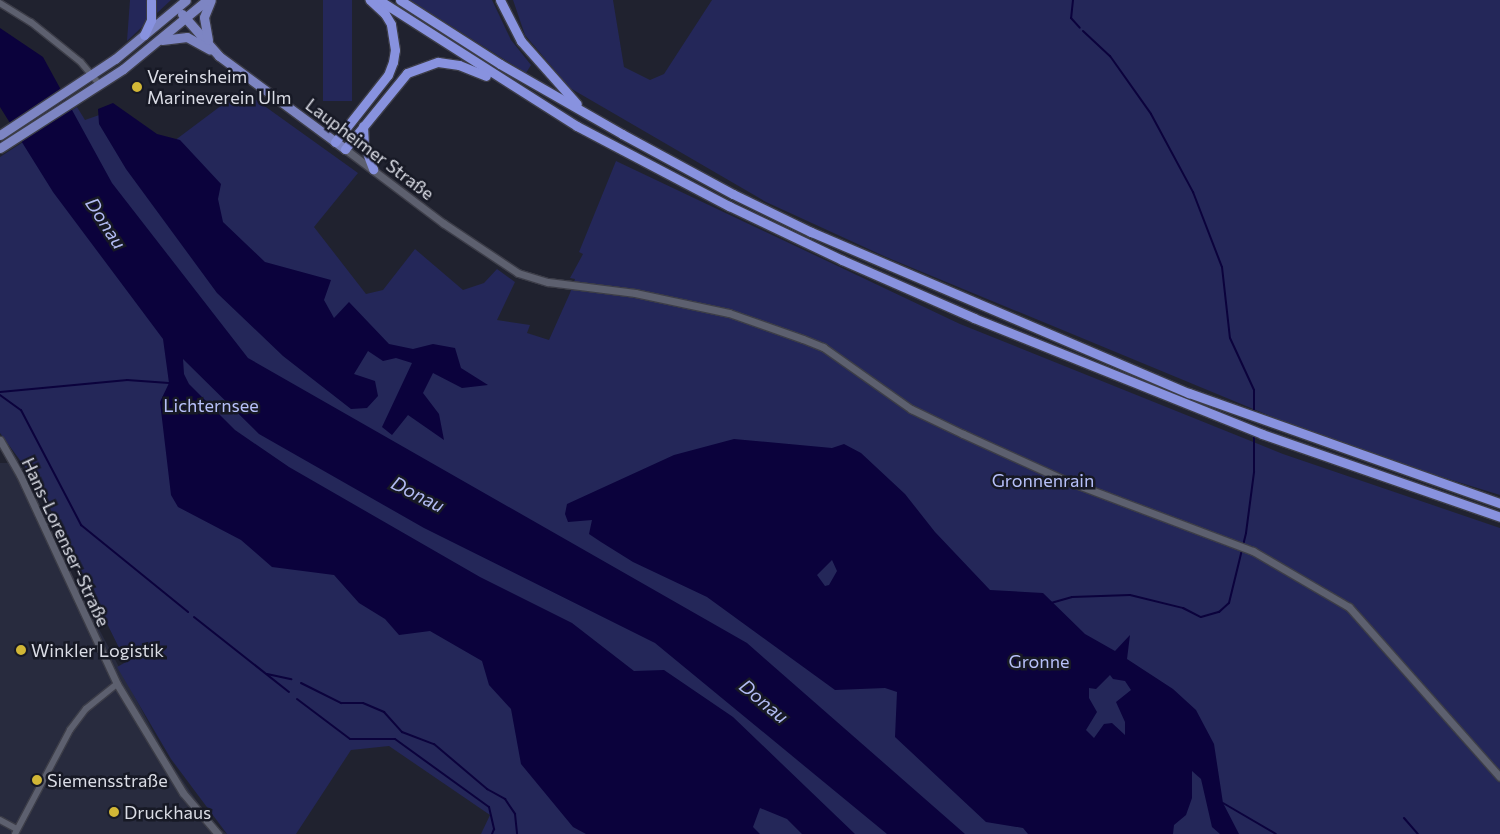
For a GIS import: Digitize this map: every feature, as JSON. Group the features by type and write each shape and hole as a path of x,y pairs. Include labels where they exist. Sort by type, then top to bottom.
{"highway":[{"path":"144,35 151,20 151,0"},
{"path":"335,142 388,75 396,50 391,24 386,14 370,0"},
{"path":"379,0 505,83 641,162 842,260 974,318 1262,434 1500,517"},
{"path":"400,0 500,64 733,194 876,262 1189,393 1500,503"},
{"path":"500,0 521,41 584,111"},
{"path":"345,149 400,79 427,65 454,64 505,83"},
{"path":"364,124 364,145 373,169"}],"main road":[{"path":"0,135 76,86 136,43 186,0"},
{"path":"0,148 100,85 157,42 207,0"},
{"path":"208,43 204,17 212,0"},
{"name":"Laupheimer Straße","path":"176,8 219,56 345,149"},
{"path":"157,42 187,37 219,56"}],"street":[{"path":"0,3 31,22 93,74 100,85"},
{"name":"Laupheimer Straße","path":"345,149 494,259 535,279 635,293 729,312 803,338 823,347 912,409 963,434 1062,479 1248,549 1348,607 1500,777"},
{"name":"Hans-Lorenser-Straße","path":"0,440 20,475 117,684 183,792 218,834"},
{"path":"0,820 16,832 70,730 86,709 117,684"}],"shaded area":[{"path":"0,463 19,463 90,612 166,756 212,823 227,834 0,834"}],"green space":[{"path":"130,0 171,0 127,41"},
{"path":"323,0 352,0 352,101 323,101"},
{"path":"410,0 492,0 511,40 531,65 526,73"},
{"path":"513,0 613,0 624,67 650,80 664,74 712,0 1500,0 1500,495 1345,447 886,257 766,202 570,88 525,35"},
{"path":"242,90 358,173 314,227 366,294 383,290 415,249 463,290 484,283 497,269 515,282 497,320 530,325 527,333 549,340 570,293 575,279 570,278 583,254 579,252 616,161 960,324 1283,454 1500,528 1500,834 481,834 490,815 389,746 351,750 296,834 227,834 171,759 117,667 126,662 39,486 0,433 0,157 77,107 85,120 119,108 170,144"}],"water":[{"name":"Donau","path":"0,28 43,57 112,183 248,358 747,643 965,834 887,834 655,643 424,528 259,434 183,359 184,374 189,384 235,430 289,467 480,577 572,623 634,671 664,670 733,717 855,834 802,834 787,819 760,808 753,827 760,834 586,834 573,827 521,764 511,709 489,685 482,661 430,631 399,635 385,619 359,603 334,575 272,567 241,540 178,507 171,495 160,402 169,383 163,339 53,192 0,107"},
{"path":"113,103 157,134 180,140 221,184 218,199 223,222 265,262 331,280 324,300 334,318 349,302 389,344 413,349 433,344 455,348 461,368 488,385 462,388 433,373 423,393 439,414 444,440 408,415 392,435 382,427 412,363 396,358 383,361 368,351 354,374 375,381 378,396 367,408 351,409 283,356 217,293 126,169 99,124 98,109"},
{"name":"Gronne","path":"734,439 832,448 844,444 861,453 905,494 935,532 990,590 1043,593 1085,634 1115,651 1130,635 1127,659 1173,689 1196,710 1214,744 1223,803 1239,834 1220,834 1212,827 1201,779 1192,771 1192,798 1186,815 1174,825 1173,834 1028,834 1023,828 986,822 895,737 897,692 885,688 835,690 707,597 633,562 589,534 592,520 568,522 565,514 567,504 674,455","holes":["832,560 837,571 829,585 825,586 817,575","1110,675 1113,679 1125,681 1131,690 1116,702 1125,722 1125,735 1112,723 1104,724 1094,738 1086,730 1097,712 1089,698 1089,688 1096,689"]}],"waterway":[{"path":"1073,0 1071,18 1080,28"},
{"path":"1083,31 1110,56 1151,114 1193,192 1222,267 1230,338 1254,390 1254,412"},
{"path":"0,392 127,380 169,383"},
{"path":"0,395 21,410 81,525 188,612"},
{"path":"1051,603 1072,597 1130,595 1183,608 1201,617 1219,612 1229,603 1246,533 1254,472 1254,434"},
{"path":"194,617 289,692"},
{"path":"267,674 291,679"},
{"path":"301,683 341,703 363,703 384,712 402,732 434,744 487,789 505,799 515,814 517,834"},
{"path":"297,699 350,739 395,739 489,807 494,829 492,834"},
{"path":"1223,803 1276,834"},
{"path":"1404,818 1418,834"}],"place":[{"name":"Vereinsheim Marineverein Ulm","path":"137,87"},
{"name":"Winkler Logistik","path":"21,650"},
{"name":"Siemensstraße","path":"37,780"},
{"name":"Druckhaus","path":"114,812"}],"park label":[{"name":"Lichternsee","path":"211,405"},
{"name":"Gronnenrain","path":"1043,480"}]}
